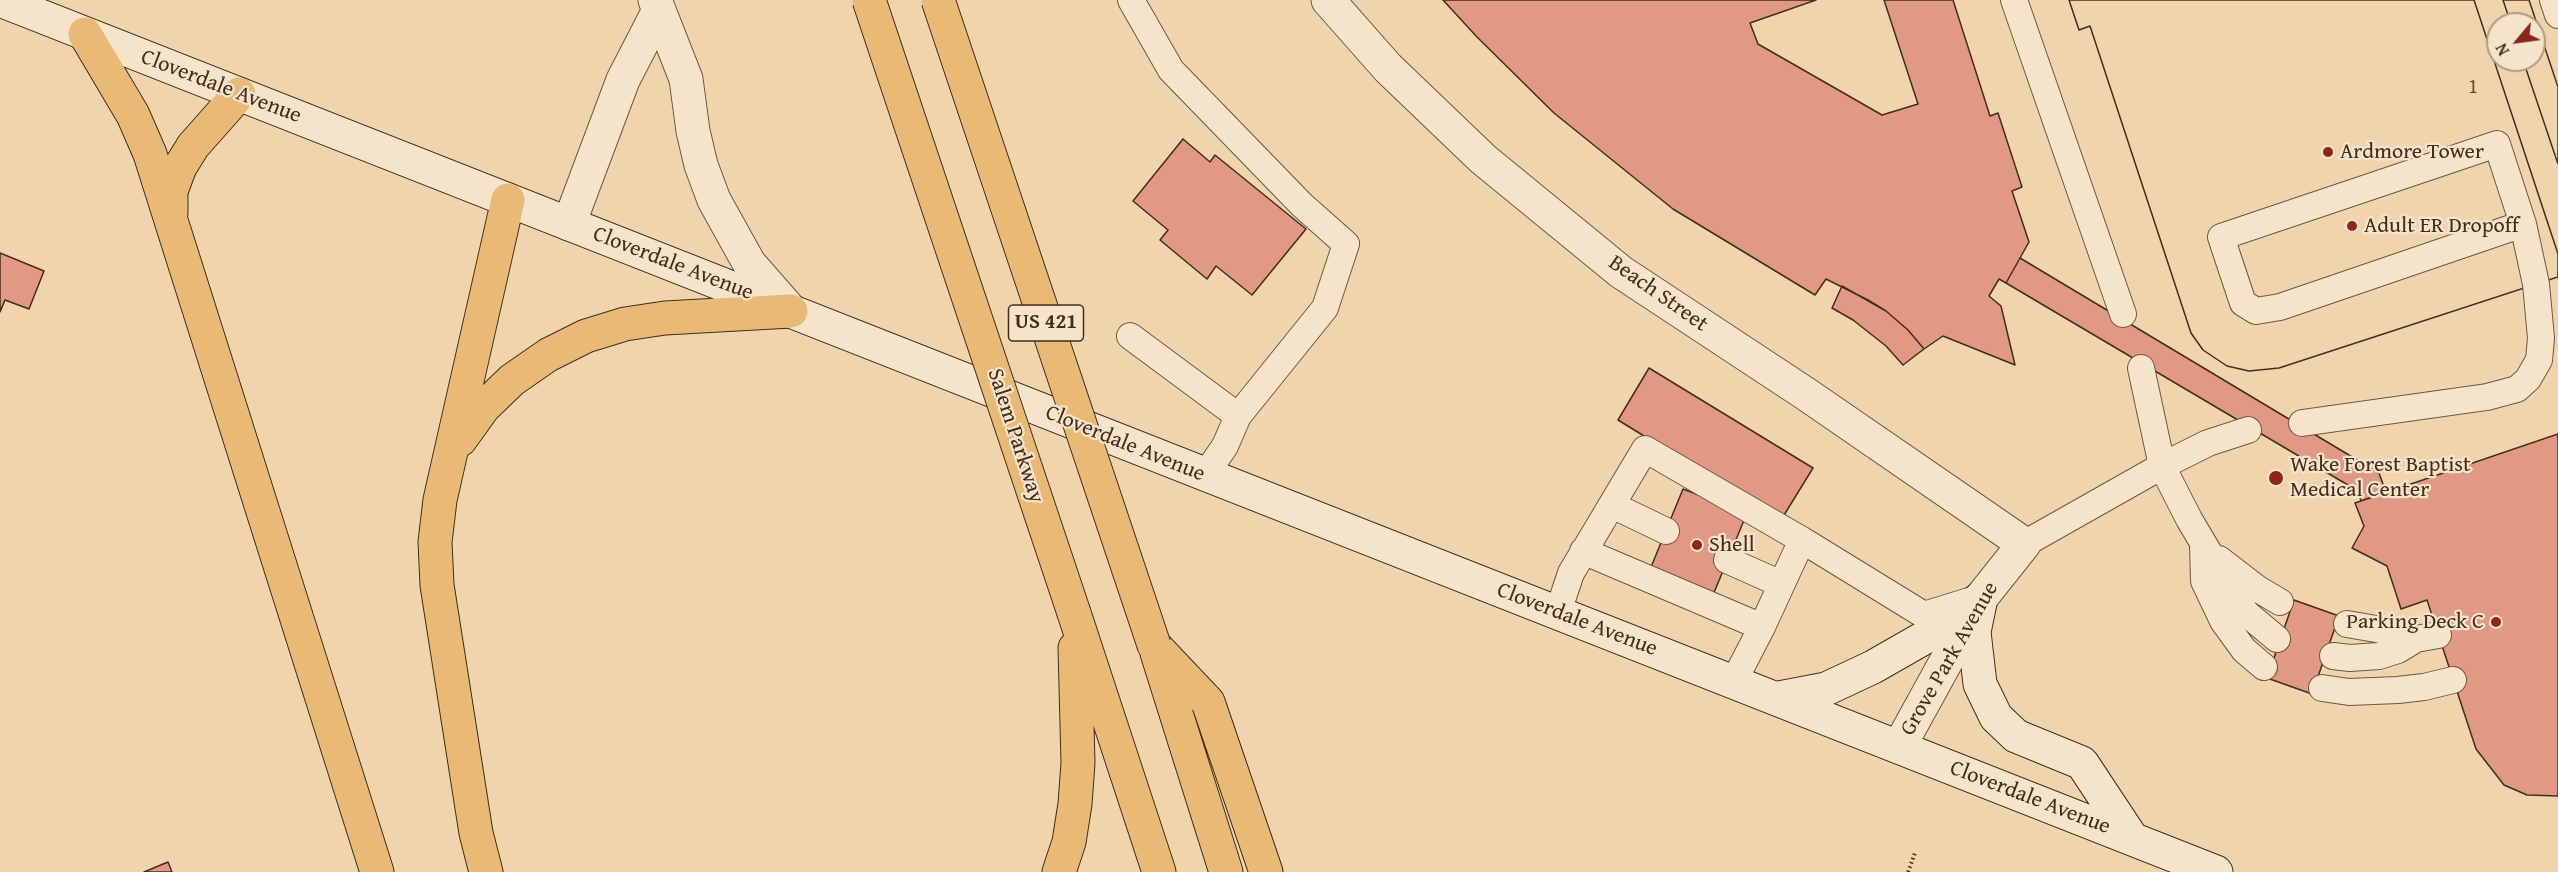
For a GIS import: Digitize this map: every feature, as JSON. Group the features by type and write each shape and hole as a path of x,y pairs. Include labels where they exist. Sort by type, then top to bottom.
{"highway":[{"name":"Salem Parkway","path":"869,0 1159,872"},
{"name":"US 421","path":"938,0 1154,645 1226,872"},
{"path":"84,33 134,115 150,154 377,872"},
{"path":"171,221 171,191 180,168 193,146 238,94"},
{"path":"486,872 476,833 437,585 435,542 440,500 508,200"},
{"path":"452,451 483,408 512,380 548,355 586,336 625,324 665,318 791,311"},
{"path":"1059,872 1069,842 1078,763 1074,613"},
{"path":"1154,645 1208,702 1266,872"}],"main road":[{"name":"Cloverdale Avenue","path":"0,0 1205,476 1779,698 2216,872"},
{"name":"Beach Street","path":"1328,0 1388,68 1483,159 1621,272 1816,400 2024,544"},
{"path":"569,224 623,80 657,6"},
{"path":"657,6 686,79 693,131 701,165 714,200 749,263 791,311"},
{"name":"Grove Park Avenue","path":"1899,747 1980,597 2024,544"},
{"path":"1779,698 1826,690 1873,667 1943,627 1980,597"},
{"path":"1980,597 1974,632 1980,684 1996,717 2016,736 2082,763 2131,837"}],"lane":[{"path":"1131,0 1171,70 1302,205 1346,244 1325,308 1238,416 1225,446 1205,476"},
{"path":"2013,0 2123,314"},
{"path":"2553,0 2558,15"},
{"path":"2302,423 2487,397 2517,389 2528,379 2539,360 2541,338 2536,284 2523,224 2497,144 2221,237 2244,303 2256,311 2280,308 2523,224"},
{"path":"1130,336 1238,416"},
{"path":"2141,368 2162,466 2204,544 2246,614 2277,639"},
{"path":"2528,379 2558,369"},
{"path":"2024,544 2162,466 2208,443 2248,430"},
{"path":"1558,612 1571,573 1645,449 1802,540 1924,615 1980,597"},
{"path":"1612,505 1666,531"},
{"path":"1734,681 1802,540"},
{"path":"2204,544 2258,589 2280,602"},
{"path":"2204,544 2204,581 2223,621 2244,650 2264,667"},
{"path":"1583,551 1762,627"},
{"path":"1727,560 1781,584"},
{"path":"2333,656 2350,658 2379,656 2427,637 2347,624"},
{"path":"2322,688 2349,692 2398,690 2453,680"}],"path":[{"path":"1908,872 1916,853"}],"building":[{"path":"1443,0 1816,0 1750,23 1758,44 1882,115 1918,104 1884,0 1953,0 1990,116 1998,113 2022,187 2012,191 2029,242 2006,283 1999,279 1989,296 2001,306 2015,365 1943,336 1924,349 1908,330 1886,311 1868,300 1826,279 1815,295 1673,209 1554,113"},
{"name":"Ardmore Tower","path":"2069,0 2474,0 2486,36 2486,72 2498,72 2558,254 2558,277 2279,368 2249,371 2227,366 2203,350 2191,333 2090,26 2079,30"},
{"name":"Ardmore Tower","path":"2069,0 2474,0 2486,36 2486,72 2498,72 2558,254 2558,277 2279,368 2249,371 2227,366 2203,350 2191,333 2090,26 2079,30"},
{"path":"2503,0 2529,0 2533,12 2507,12"},
{"path":"2503,0 2529,0 2533,12 2507,12"},
{"path":"2546,51 2558,87 2558,164 2527,72 2546,72"},
{"path":"2546,51 2558,87 2558,164 2527,72 2546,72"},
{"path":"1183,139 1210,162 1215,155 1306,229 1252,295 1216,266 1207,279 1160,240 1168,230 1133,201"},
{"path":"0,253 44,271 29,309 5,300 0,312"},
{"path":"2020,258 2379,473 2386,492 2361,501 2358,491 2006,283"},
{"path":"1842,286 1886,311 1908,330 1924,349 1903,365 1886,346 1853,320 1832,308"},
{"path":"1649,368 1813,468 1781,520 1618,420"},
{"name":"Parking Deck C","path":"2558,434 2558,796 2527,795 2504,785 2476,749 2427,600 2401,609 2387,566 2352,548 2364,526 2355,503"},
{"name":"Shell","path":"1683,489 1747,513 1713,595 1649,572"},
{"path":"2294,600 2339,616 2312,694 2267,678"},
{"path":"168,862 172,872 144,872"}],"place":[{"name":"Ardmore Tower","path":"2328,152"},
{"name":"Adult ER Dropoff","path":"2352,226"},
{"name":"Wake Forest Baptist Medical Center","path":"2276,478"},
{"name":"Shell","path":"1697,545"},
{"name":"Parking Deck C","path":"2496,622"}]}
